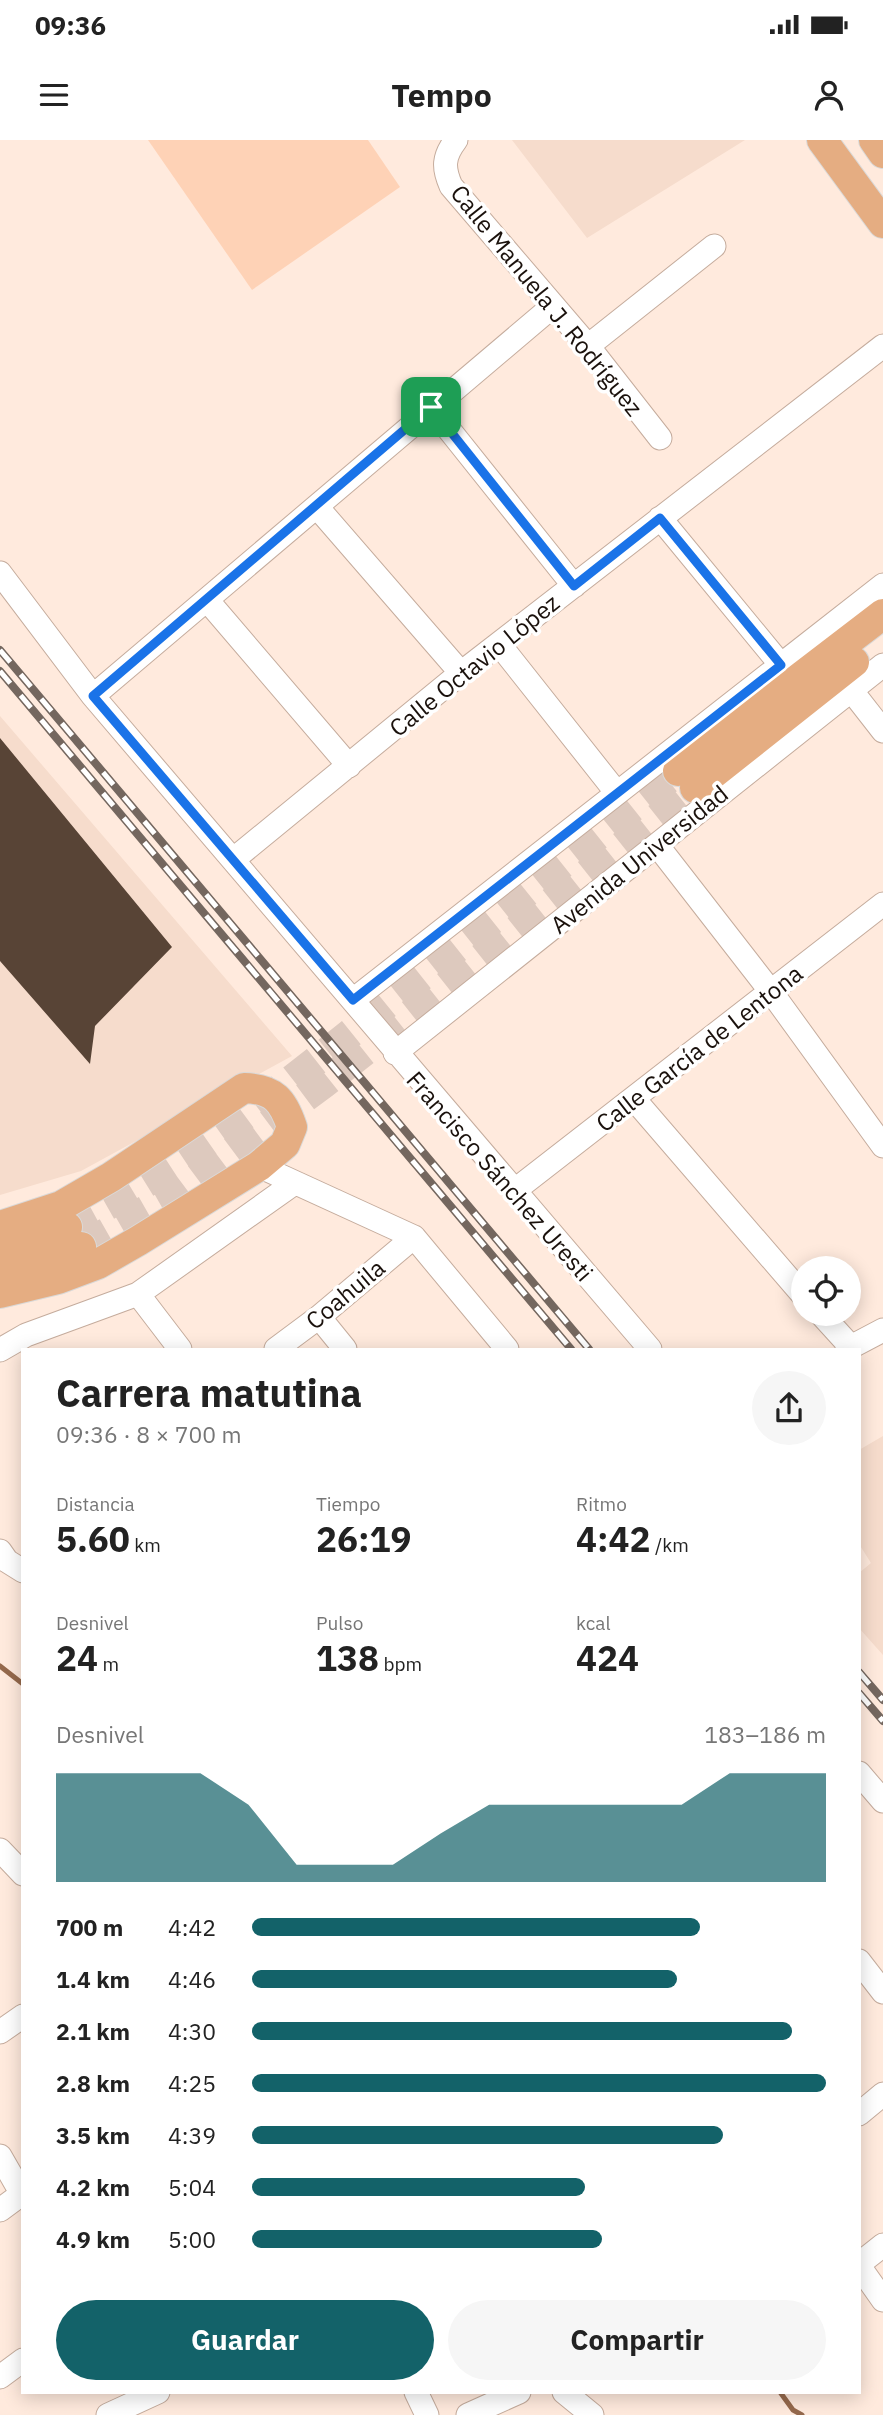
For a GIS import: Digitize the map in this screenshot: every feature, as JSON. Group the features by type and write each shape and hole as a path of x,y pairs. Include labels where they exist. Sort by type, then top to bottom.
{"main road":[{"path":"822,140 883,223"},
{"path":"874,140 883,152"},
{"name":"Avenida Universidad","path":"883,614 686,779 883,639"},
{"path":"0,1226 61,1206 111,1177 244,1088 264,1089 285,1105 292,1127 285,1144 259,1166 98,1264 58,1279 0,1293"},
{"path":"0,1249 74,1237 0,1274"}],"street":[{"name":"Calle Manuela J. Rodríguez","path":"451,149 444,169 451,186 588,346 660,438"},
{"path":"588,346 714,246"},
{"path":"93,696 553,306"},
{"name":"Calle Octavio López","path":"234,859 461,673 883,346"},
{"path":"431,407 574,586"},
{"path":"317,507 461,673"},
{"path":"660,518 781,665"},
{"name":"Francisco Sánchez Uresti","path":"0,573 32,611 93,696 649,1348"},
{"path":"353,1000 883,585"},
{"path":"207,600 349,766"},
{"path":"499,644 617,793"},
{"name":"Avenida Universidad","path":"395,1053 883,665"},
{"path":"851,690 883,731"},
{"path":"657,845 772,992 883,1146"},
{"name":"Calle García de Lentona","path":"514,1191 883,904"},
{"path":"634,1099 791,1281"},
{"path":"259,1166 293,1184 414,1237 506,1348"},
{"path":"0,1350 50,1325 138,1294 293,1184"},
{"name":"Coahuila","path":"277,1348 319,1317 414,1237"},
{"path":"138,1294 179,1348"},
{"path":"319,1317 344,1348"},
{"path":"831,1326 849,1348 883,1329"},
{"path":"861,1775 883,1801"},
{"path":"1,1852 21,1872"},
{"path":"861,1964 883,1992"},
{"path":"0,2032 21,2017"},
{"path":"861,2112 883,2094"},
{"path":"0,2156 21,2192"},
{"path":"0,2210 21,2195"},
{"path":"861,2263 883,2245"},
{"path":"861,2268 883,2300"},
{"path":"0,2378 21,2362"},
{"path":"417,2394 427,2415"},
{"path":"468,2415 515,2394"},
{"path":"566,2394 592,2415"},
{"path":"108,2415 145,2400"}],"shaded area":[{"path":"148,140 368,140 400,187 252,290"},
{"path":"512,140 745,140 587,238"},
{"path":"0,716 292,1056 81,1171 0,1195"},
{"path":"883,1436 883,1655 861,1630 861,1571 871,1563 861,1547 861,1449"}],"building":[{"path":"0,738 172,947 95,1026 90,1064 0,961"}],"waterway":[{"path":"0,1666 21,1682"},
{"path":"781,2394 793,2410 802,2415"}],"tunnel":[{"path":"67,1227 152,1179 234,1124 678,771"},
{"path":"81,1247 178,1192 323,1084 695,788"}],"railway":[{"path":"0,650 588,1348"},
{"path":"0,671 570,1348"},
{"path":"861,1674 883,1700"},
{"path":"861,1695 883,1721"}],"route":[{"path":"431,407 574,586 660,518 781,665 353,1000 93,696 431,407"}]}
